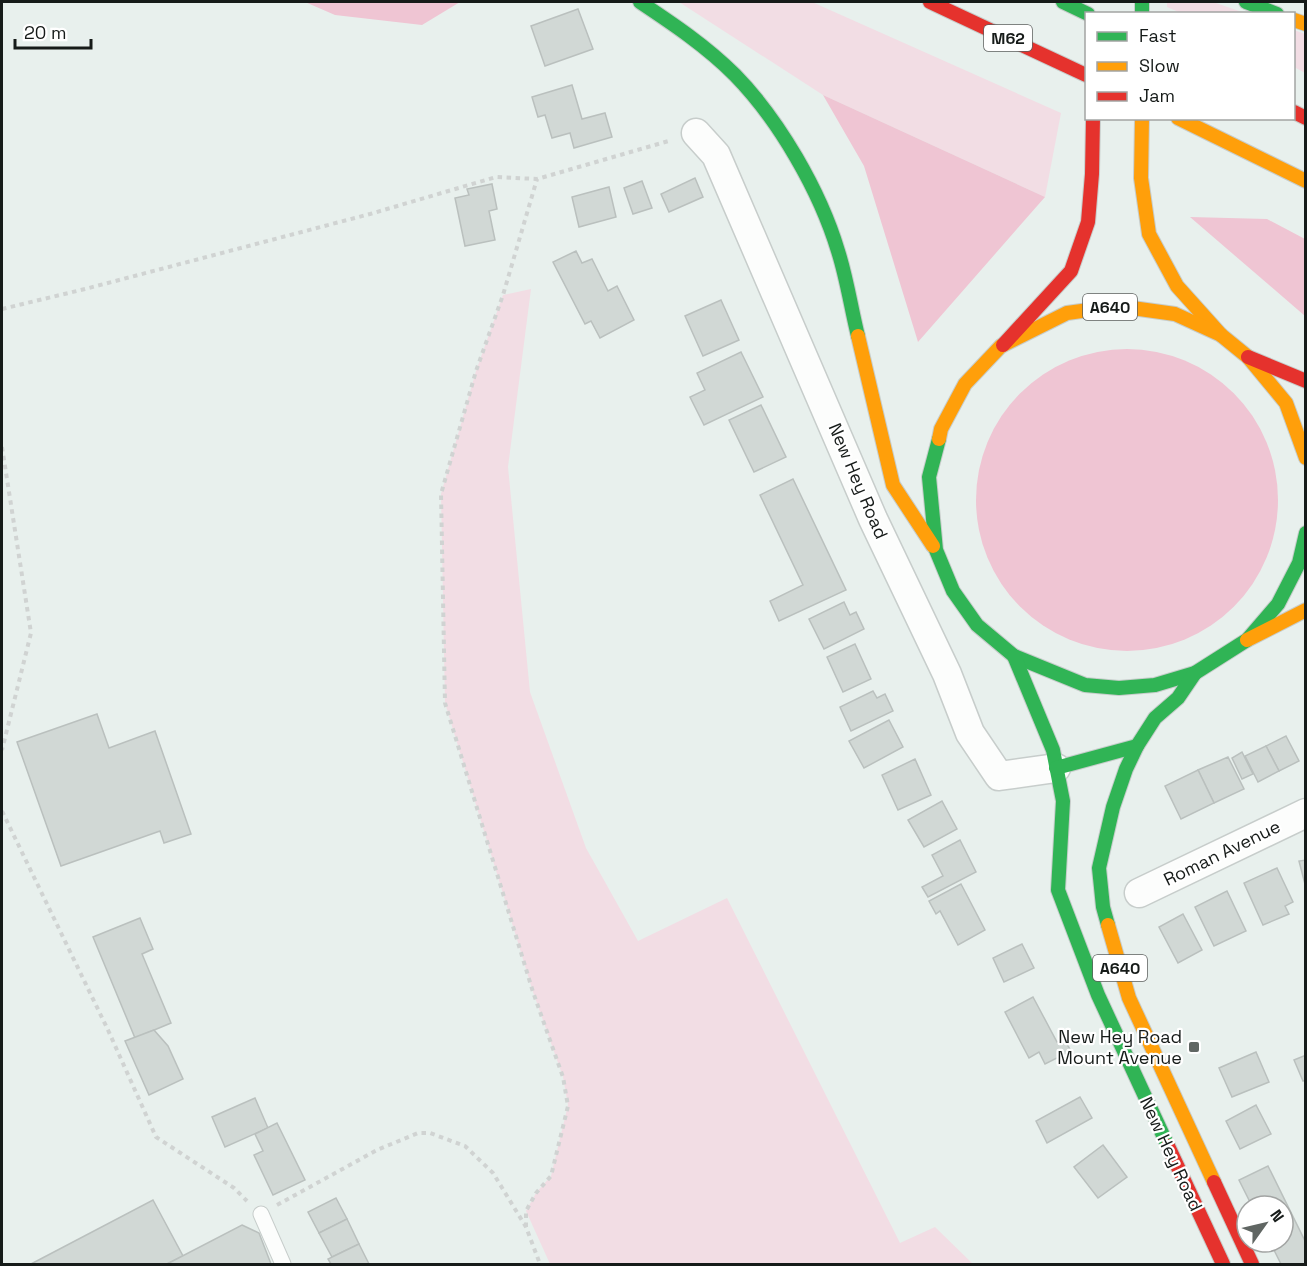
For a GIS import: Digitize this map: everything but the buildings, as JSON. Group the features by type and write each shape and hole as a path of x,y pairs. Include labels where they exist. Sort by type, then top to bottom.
{"main road":[{"path":"640,2 692,37 735,75 779,129 814,190 838,251 893,485 936,550"},
{"name":"M62","path":"930,2 1085,75"},
{"path":"1063,2 1085,13"},
{"path":"1246,2 1272,12"},
{"name":"A640","path":"1093,120 1088,222 1071,271 965,384 941,429 929,477 936,550 953,591 977,625 1014,656 1085,685 1119,688 1155,685 1195,673 1246,640 1278,604 1299,563 1305,533"},
{"name":"A640","path":"1142,120 1141,178 1149,234 1177,286 1221,336 1248,357 1286,404 1305,458"},
{"path":"1182,120 1305,181"},
{"name":"A640","path":"1001,346 1067,313 1118,306 1175,314 1221,336"},
{"path":"1248,357 1305,381"},
{"path":"1246,640 1305,610"},
{"name":"New Hey Road","path":"1014,656 1053,750 1063,801 1058,890 1098,995 1222,1264"},
{"name":"New Hey Road","path":"1195,673 1178,698 1155,718 1137,746 1126,769 1113,807 1099,868 1103,907 1129,998 1252,1264"},
{"path":"1056,768 1137,746"}],"street":[{"name":"New Hey Road","path":"696,133 716,155 873,519 947,674 970,733 999,776 1056,768"},
{"name":"Roman Avenue","path":"1139,893 1305,813"}],"lane":[{"path":"261,1214 283,1264"}],"path":[{"path":"2,309 370,214 496,177 537,179 696,133"},
{"path":"526,1227 526,1211 536,1193 550,1176 568,1106 563,1077 533,992 445,703 441,494 476,371 503,296 537,179"},
{"path":"2,447 31,633 2,750"},
{"path":"2,811 108,1030 156,1137 234,1188 261,1214 377,1150 418,1133 430,1133 465,1146 493,1173 526,1227 540,1264"}],"shaded area":[{"path":"305,2 460,2 422,25 335,15"},
{"path":"679,2 812,2 1061,113 1045,197 823,95"},
{"path":"1167,2 1213,2 1242,12 1179,12 1167,7"},
{"path":"1295,30 1305,34 1305,73 1295,68"},
{"path":"823,95 1045,197 918,342 864,166"},
{"path":"1190,217 1267,219 1305,239 1305,316"},
{"path":"531,289 508,467 530,692 586,848 638,941 727,898 900,1243 935,1227 973,1264 550,1264 526,1211 536,1193 551,1176 568,1105 563,1077 533,992 445,703 441,494 476,371 503,295"},
{"path":"1127,349 1156,352 1185,360 1211,374 1234,393 1253,416 1267,442 1275,471 1278,500 1275,529 1267,558 1253,584 1234,607 1211,626 1185,640 1156,648 1127,651 1098,648 1069,640 1043,626 1020,607 1001,584 987,558 979,529 976,500 979,471 987,442 1001,416 1020,393 1043,374 1069,360 1098,352"}],"traffic: fast":[{"path":"640,2 724,64 751,93 782,135 809,181 830,228 844,272 858,336"},
{"path":"1063,2 1085,13"},
{"path":"1142,2 1142,12"},
{"path":"1246,2 1272,12"},
{"path":"939,439 929,477 936,550 953,591 977,625 1014,656 1085,685 1119,688 1155,685 1195,673 1247,640 1278,604 1299,563 1306,533"},
{"path":"1014,656 1053,750 1063,801 1058,890 1098,995 1168,1146"},
{"path":"1108,925 1103,907 1099,868 1113,807 1126,769 1137,746 1155,718 1178,698 1195,673"},
{"path":"1056,768 1137,746"}],"traffic: slow":[{"path":"1295,20 1306,24"},
{"path":"1142,120 1141,178 1149,234 1177,286 1221,335"},
{"path":"1182,120 1306,181"},
{"path":"939,439 941,429 965,384 1001,346 1067,313 1118,306 1175,314 1221,335 1248,357 1286,403 1306,458"},
{"path":"858,336 893,485 933,546"},
{"path":"1247,640 1306,610"},
{"path":"1108,925 1129,998 1214,1182"}],"traffic: jam":[{"path":"930,2 1085,75"},
{"path":"1295,112 1306,118"},
{"path":"1003,345 1071,271 1088,222 1093,120"},
{"path":"1248,357 1306,381"},
{"path":"1168,1146 1223,1264"},
{"path":"1214,1182 1252,1264"}],"place":[{"name":"New Hey Road Mount Avenue","path":"1194,1047"}]}
